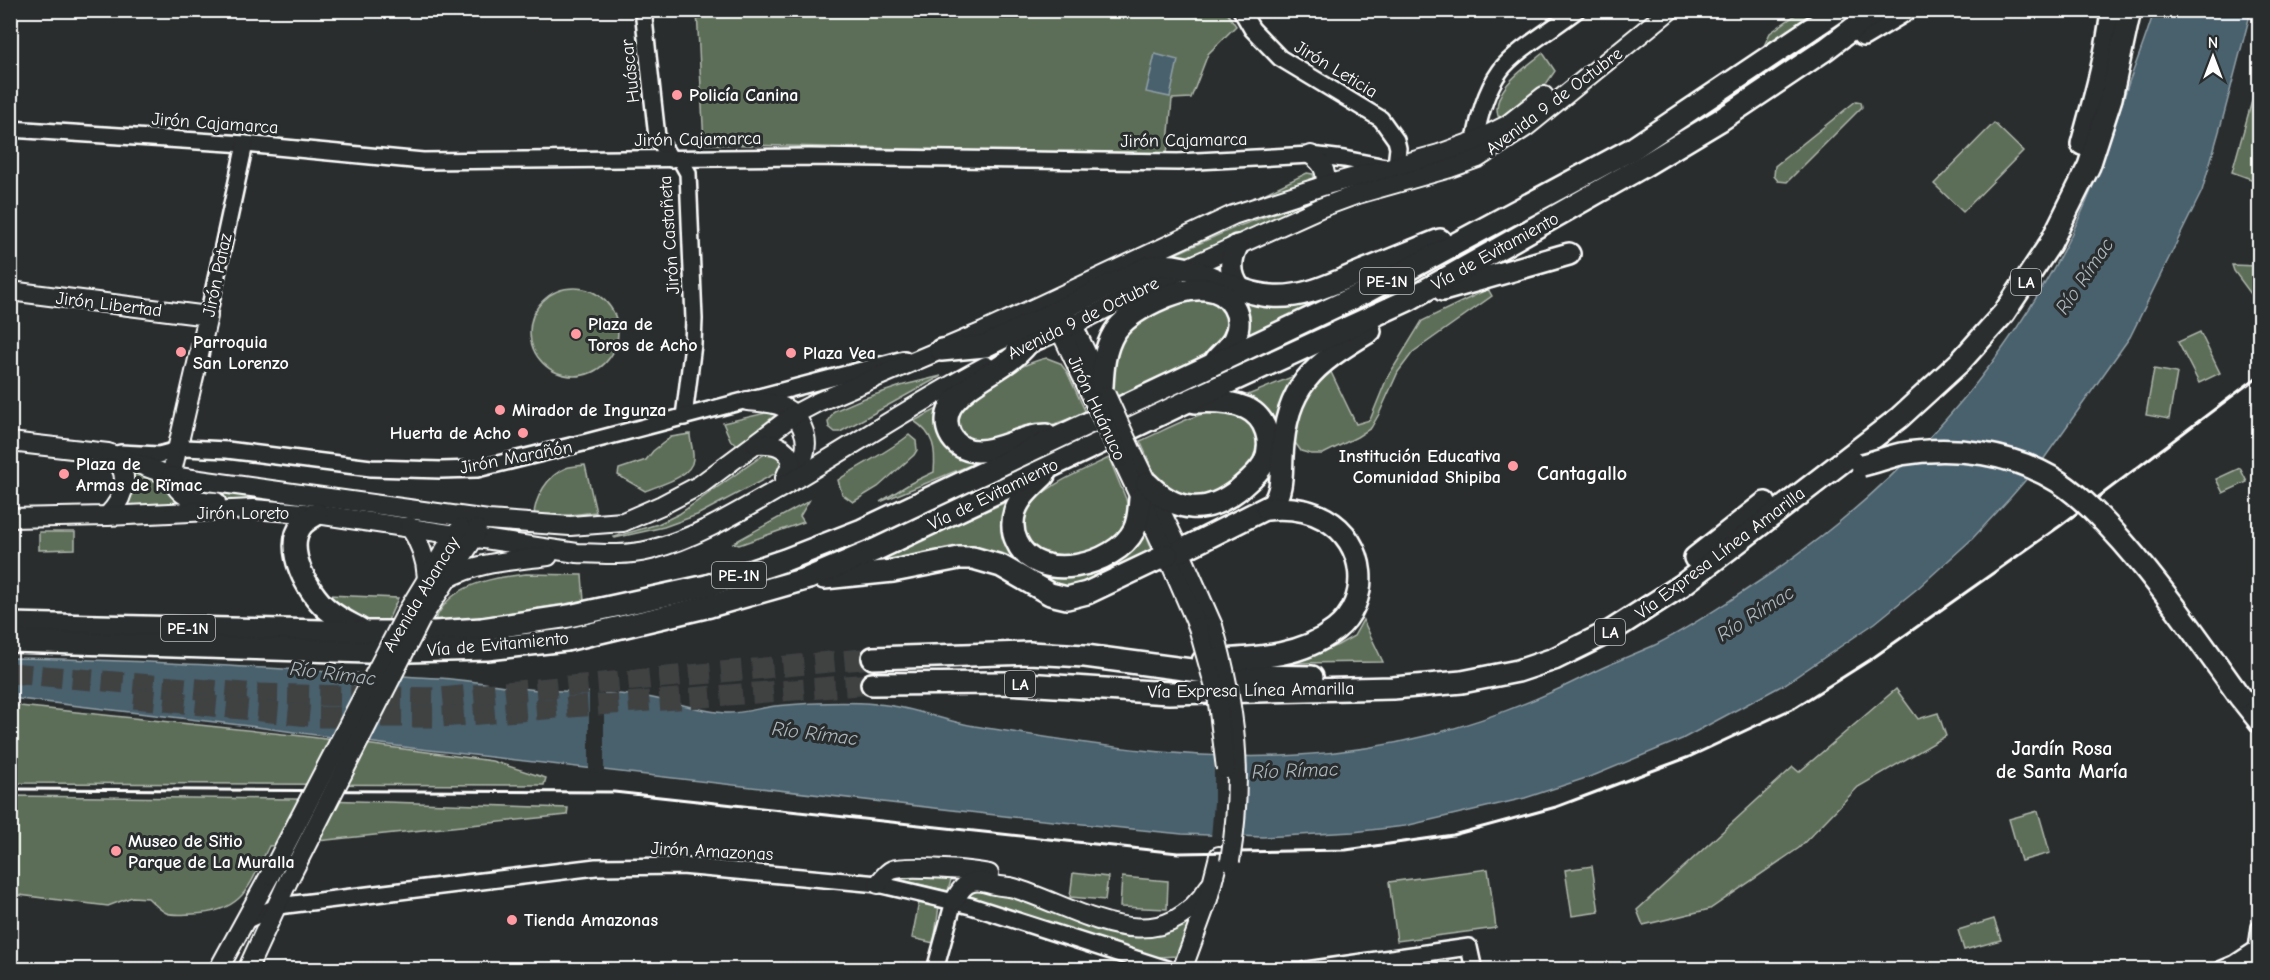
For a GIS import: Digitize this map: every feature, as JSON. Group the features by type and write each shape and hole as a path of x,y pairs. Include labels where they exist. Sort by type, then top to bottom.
{"highway":[{"name":"Vía de Evitamiento","path":"10,624 435,632 528,624 629,604 707,586 785,560 862,530 1366,292 1632,149 1839,10"},
{"name":"Vía de Evitamiento","path":"10,641 368,652 497,648 566,640 640,624 809,578 875,550 1186,402 1408,300 1642,168 1722,119 1826,49 1877,10"},
{"path":"1826,49 1860,38 1905,10"},
{"name":"Vía Expresa Línea Amarilla","path":"873,658 1029,653 1085,656 1161,667 1264,677 1371,677 1462,670 1505,661 1596,626 1640,600 1902,398 1941,362 1993,305 2040,234 2073,168 2096,95 2112,10"},
{"name":"Vía Expresa Línea Amarilla","path":"872,684 1007,683 1146,692 1393,688 1481,680 1518,671 1554,659 1619,627 1690,579 1899,418 1937,384 2004,313 2036,268 2089,166 2111,98 2130,10"},
{"path":"941,350 985,346 1064,322 1142,264 1187,268 1240,290 1273,297 1309,292 1439,240 1562,187"},
{"path":"1237,246 1232,261 1232,271 1240,290"},
{"path":"809,578 893,572 943,560 974,558 1001,566 1050,594 1067,598 1087,593 1268,509 1279,492 1284,428 1288,412 1304,382 1329,357 1386,321 1408,300 1569,254"},
{"path":"1101,394 1103,368 1109,344 1124,321 1145,306 1194,289 1214,290 1223,294 1230,299 1238,314 1237,332 1233,340 1209,367"},
{"path":"1027,344 1017,357 973,385 952,404 947,416 946,427 952,439 962,448 977,451 993,449 1037,435 1067,435"},
{"path":"1054,464 1024,495 1015,509 1014,537 1019,548 1027,557 1040,565 1054,567 1069,566 1113,553 1134,531 1144,491 1159,494 1187,507 1202,507 1216,503 1232,494 1257,473 1264,463 1268,449 1268,437 1264,426 1252,412 1226,402 1186,402"},
{"path":"1815,483 1862,465 1900,454 1921,452 1977,453 2040,472 2060,483 2101,518 2136,557 2259,722"},
{"path":"1161,667 1195,661 1289,652 1329,634 1350,616 1357,602 1360,575 1357,558 1343,534 1326,519 1305,510 1268,509"},
{"path":"317,514 301,526 296,536 295,549 306,585 328,610 366,632"}],"main road":[{"name":"Avenida 9 de Octubre","path":"474,538 577,553 611,555 648,551 688,537 733,516 824,464 942,390 1064,322 1350,197 1458,166 1651,10"},
{"name":"Avenida 9 de Octubre","path":"480,519 565,526 623,522 643,514 700,484 795,414 828,397 1142,264 1233,215 1326,184 1391,166 1447,152 1477,150 1526,127 1671,10"},
{"path":"1311,155 1321,162 1326,173 1326,184"},
{"name":"Jirón Libertad","path":"10,291 208,316"},
{"name":"Jirón Pataz","path":"171,476 208,316"},
{"name":"Jirón Huánuco","path":"1064,322 1077,364 1101,394"},
{"name":"Jirón Huánuco","path":"1064,322 1101,394 1226,677 1238,753 1236,812 1190,969"},
{"path":"1027,344 1055,349 1067,355 1077,364"},
{"path":"747,401 773,404 795,414 804,435 805,449 799,464 778,490"},
{"name":"Jirón Marañón","path":"10,442 108,453"},
{"path":"756,444 778,445 789,455 792,462 790,469 778,490"},
{"path":"107,516 117,507 125,487 122,468 117,459 108,453"},
{"name":"Jirón Loreto","path":"108,453 171,476 480,519"},
{"path":"171,476 180,492 194,500 226,503 252,509"},
{"name":"Jirón Loreto","path":"10,518 252,509 317,514 409,526 474,538"},
{"name":"Avenida Abancay","path":"248,969 414,616 427,578 455,535 464,526 480,519"},
{"name":"Avenida Abancay","path":"218,969 414,616 445,580 474,538 480,519"},
{"path":"409,526 418,540 424,557 427,578"},
{"path":"445,580 467,569 490,563 577,553"},
{"name":"Jirón Huánuco","path":"1182,969 1208,899 1209,887 1224,859"},
{"path":"878,884 891,871 903,869 987,873 1005,881 1011,887"},
{"path":"954,901 962,888 973,882 1011,887 1096,919 1137,929 1153,928 1181,916 1203,897 1209,887"}],"street":[{"name":"Huáscar","path":"643,10 657,137 675,159"},
{"name":"Jirón Leticia","path":"1241,10 1252,28 1280,58 1381,119 1396,140 1398,148 1391,166"},
{"path":"1477,150 1483,105 1500,71 1514,57 1577,10"},
{"name":"Jirón Cajamarca","path":"10,129 245,144 423,161 810,157 1178,162 1311,155 1391,166"},
{"name":"Jirón Pataz","path":"208,316 245,144"},
{"name":"Jirón Castañeta","path":"675,159 688,173 694,319 684,417"},
{"name":"Jirón Marañón","path":"108,453 156,456 185,448 227,450 371,468 477,469 941,350"},
{"name":"Jirón Amazonas","path":"245,921 278,906 596,867 682,866 878,884 954,901 1170,969"},
{"path":"935,969 954,901"},
{"path":"2258,969 2259,927"},
{"path":"1306,969 1469,947 1474,969"},
{"path":"2220,969 2234,964 2258,948"}],"green space":[{"path":"1225,10 1236,26 1208,54 1191,98 1172,99 1167,155 704,144 697,11"},
{"path":"1801,11 1814,11 1763,48 1770,33"},
{"path":"1543,53 1555,71 1544,87 1510,115 1504,118 1498,116 1497,106 1504,88 1519,72"},
{"path":"2259,76 2259,182 2232,172"},
{"path":"1856,101 1861,102 1862,107 1787,182 1778,181 1774,176 1775,166"},
{"path":"1994,123 2023,151 1963,212 1934,184"},
{"path":"1307,173 1313,174 1315,181 1239,206"},
{"path":"1312,200 1316,201 1182,263 1162,260 1236,227"},
{"path":"2232,265 2259,266 2259,288 2251,294"},
{"path":"1394,269 1244,339 1225,291 1248,299"},
{"path":"574,288 591,291 605,301 615,315 618,332 615,349 605,363 591,373 574,376 557,373 543,363 533,349 530,332 533,315 543,301 557,291"},
{"path":"1488,289 1492,296 1413,352 1398,372 1371,428 1323,454 1301,451 1294,441 1296,407 1329,368 1356,424 1370,420 1387,378 1422,321"},
{"path":"1220,297 1235,322 1215,350 1114,399 1109,388 1118,335 1166,303"},
{"path":"2200,332 2220,373 2199,383 2178,342"},
{"path":"1047,358 1060,363 1067,372 1086,413 993,445 956,440 955,417 969,399 1011,372"},
{"path":"2154,369 2177,373 2169,419 2146,415"},
{"path":"1299,374 1277,422 1271,425 1238,399"},
{"path":"941,376 840,432 835,432 829,427 828,422 834,411 904,385"},
{"path":"945,405 946,444 953,454 970,458 995,455 880,502 934,472 935,456 930,437 914,421"},
{"path":"1223,409 1253,420 1262,448 1245,476 1195,504 1159,483 1140,441 1191,418"},
{"path":"774,411 776,414 741,444 731,441 723,423"},
{"path":"690,434 693,459 687,471 681,475 645,491 618,475 619,469 646,460 653,451 671,437"},
{"path":"909,435 916,441 917,450 878,487 853,502 842,494 838,480"},
{"path":"769,451 775,451 784,460 778,472 697,515 664,527 614,537 658,524 679,514"},
{"path":"1109,458 1129,512 1122,540 1069,563 1028,552 1021,515 1029,505 1061,481"},
{"path":"585,465 596,512 545,518 534,517 539,495 553,476 566,468"},
{"path":"2240,468 2247,482 2223,493 2216,479"},
{"path":"137,471 161,481 193,507 124,506 133,486 132,473"},
{"path":"179,482 304,500 275,504 196,496"},
{"path":"1017,497 1008,519 1053,574 1144,530 1153,553 1068,593 1001,560 848,574"},
{"path":"809,501 800,516 804,522 739,545 733,543"},
{"path":"39,532 75,532 75,549 39,550"},
{"path":"526,574 582,575 584,601 432,625 445,604 461,590 493,579"},
{"path":"328,595 398,598 385,627 378,627 354,617"},
{"path":"1363,620 1383,662 1293,663 1354,636"},
{"path":"1896,689 1918,719 1938,713 1946,736 1858,787 1799,848 1710,909 1643,925 1637,910 1793,767 1799,772"},
{"path":"10,705 302,736 427,752 492,761 546,778 544,785 11,783"},
{"path":"11,796 294,799 568,808 567,815 269,846 250,885 234,902 210,912 178,915 164,912 148,898 132,897 108,906 11,894"},
{"path":"2038,811 2050,853 2021,861 2009,819"},
{"path":"1592,866 1599,912 1572,916 1565,870"},
{"path":"1488,869 1496,928 1397,941 1389,882"},
{"path":"1073,873 1108,877 1105,900 1070,897"},
{"path":"901,874 952,876 948,891 893,878"},
{"path":"1122,877 1168,881 1167,909 1120,907"},
{"path":"982,887 1095,924 1186,918 1190,922 1176,956 1159,957 1139,953 963,894"},
{"path":"919,902 939,906 934,943 912,938"},
{"path":"1994,919 2001,940 1964,950 1958,930"}],"water":[{"name":"Río Rímac","path":"2154,11 2251,11 2202,191 2130,337 2043,460 1972,539 1918,588 1875,623 1785,684 1682,739 1595,775 1525,798 1405,826 1353,832 1263,837 1182,834 1013,817 412,748 11,698 11,658 64,659 451,679 538,690 639,696 725,713 800,704 876,704 901,707 974,726 1055,739 1136,750 1217,756 1299,755 1366,748 1461,726 1561,688 1657,644 1701,619 1794,557 1842,519 1888,479 1931,436 1971,390 2008,341 2041,289 2071,235 2103,159"},
{"path":"1155,54 1178,60 1170,97 1146,92"}],"pier":[{"path":"589,690 604,691 604,773 589,771"},
{"path":"1214,752 1242,753 1237,840 1211,838"}],"tunnel":[{"path":"10,673 256,694 440,698 873,658"},
{"path":"134,698 319,717 441,717 872,684"}],"railway":[{"path":"10,789 614,792 1178,853 1346,850 1453,835 1556,807 1689,757 1796,707 1870,660 2060,526 2260,375"}],"place":[{"name":"Policía Canina","path":"677,95"},
{"name":"Plaza de Toros de Acho","path":"576,334"},
{"name":"Parroquia San Lorenzo","path":"181,352"},
{"name":"Plaza Vea","path":"791,353"},
{"name":"Mirador de Ingunza","path":"500,410"},
{"name":"Huerta de Acho","path":"523,433"},
{"name":"Institución Educativa Comunidad Shipiba","path":"1513,466"},
{"name":"Plaza de Armas de Rïmac","path":"64,474"},
{"name":"Museo de Sitio Parque de La Muralla","path":"116,851"},
{"name":"Tienda Amazonas","path":"512,920"}],"district":[{"name":"Cantagallo","path":"1582,473"},
{"name":"Jardín Rosa de Santa María","path":"2062,760"}]}
